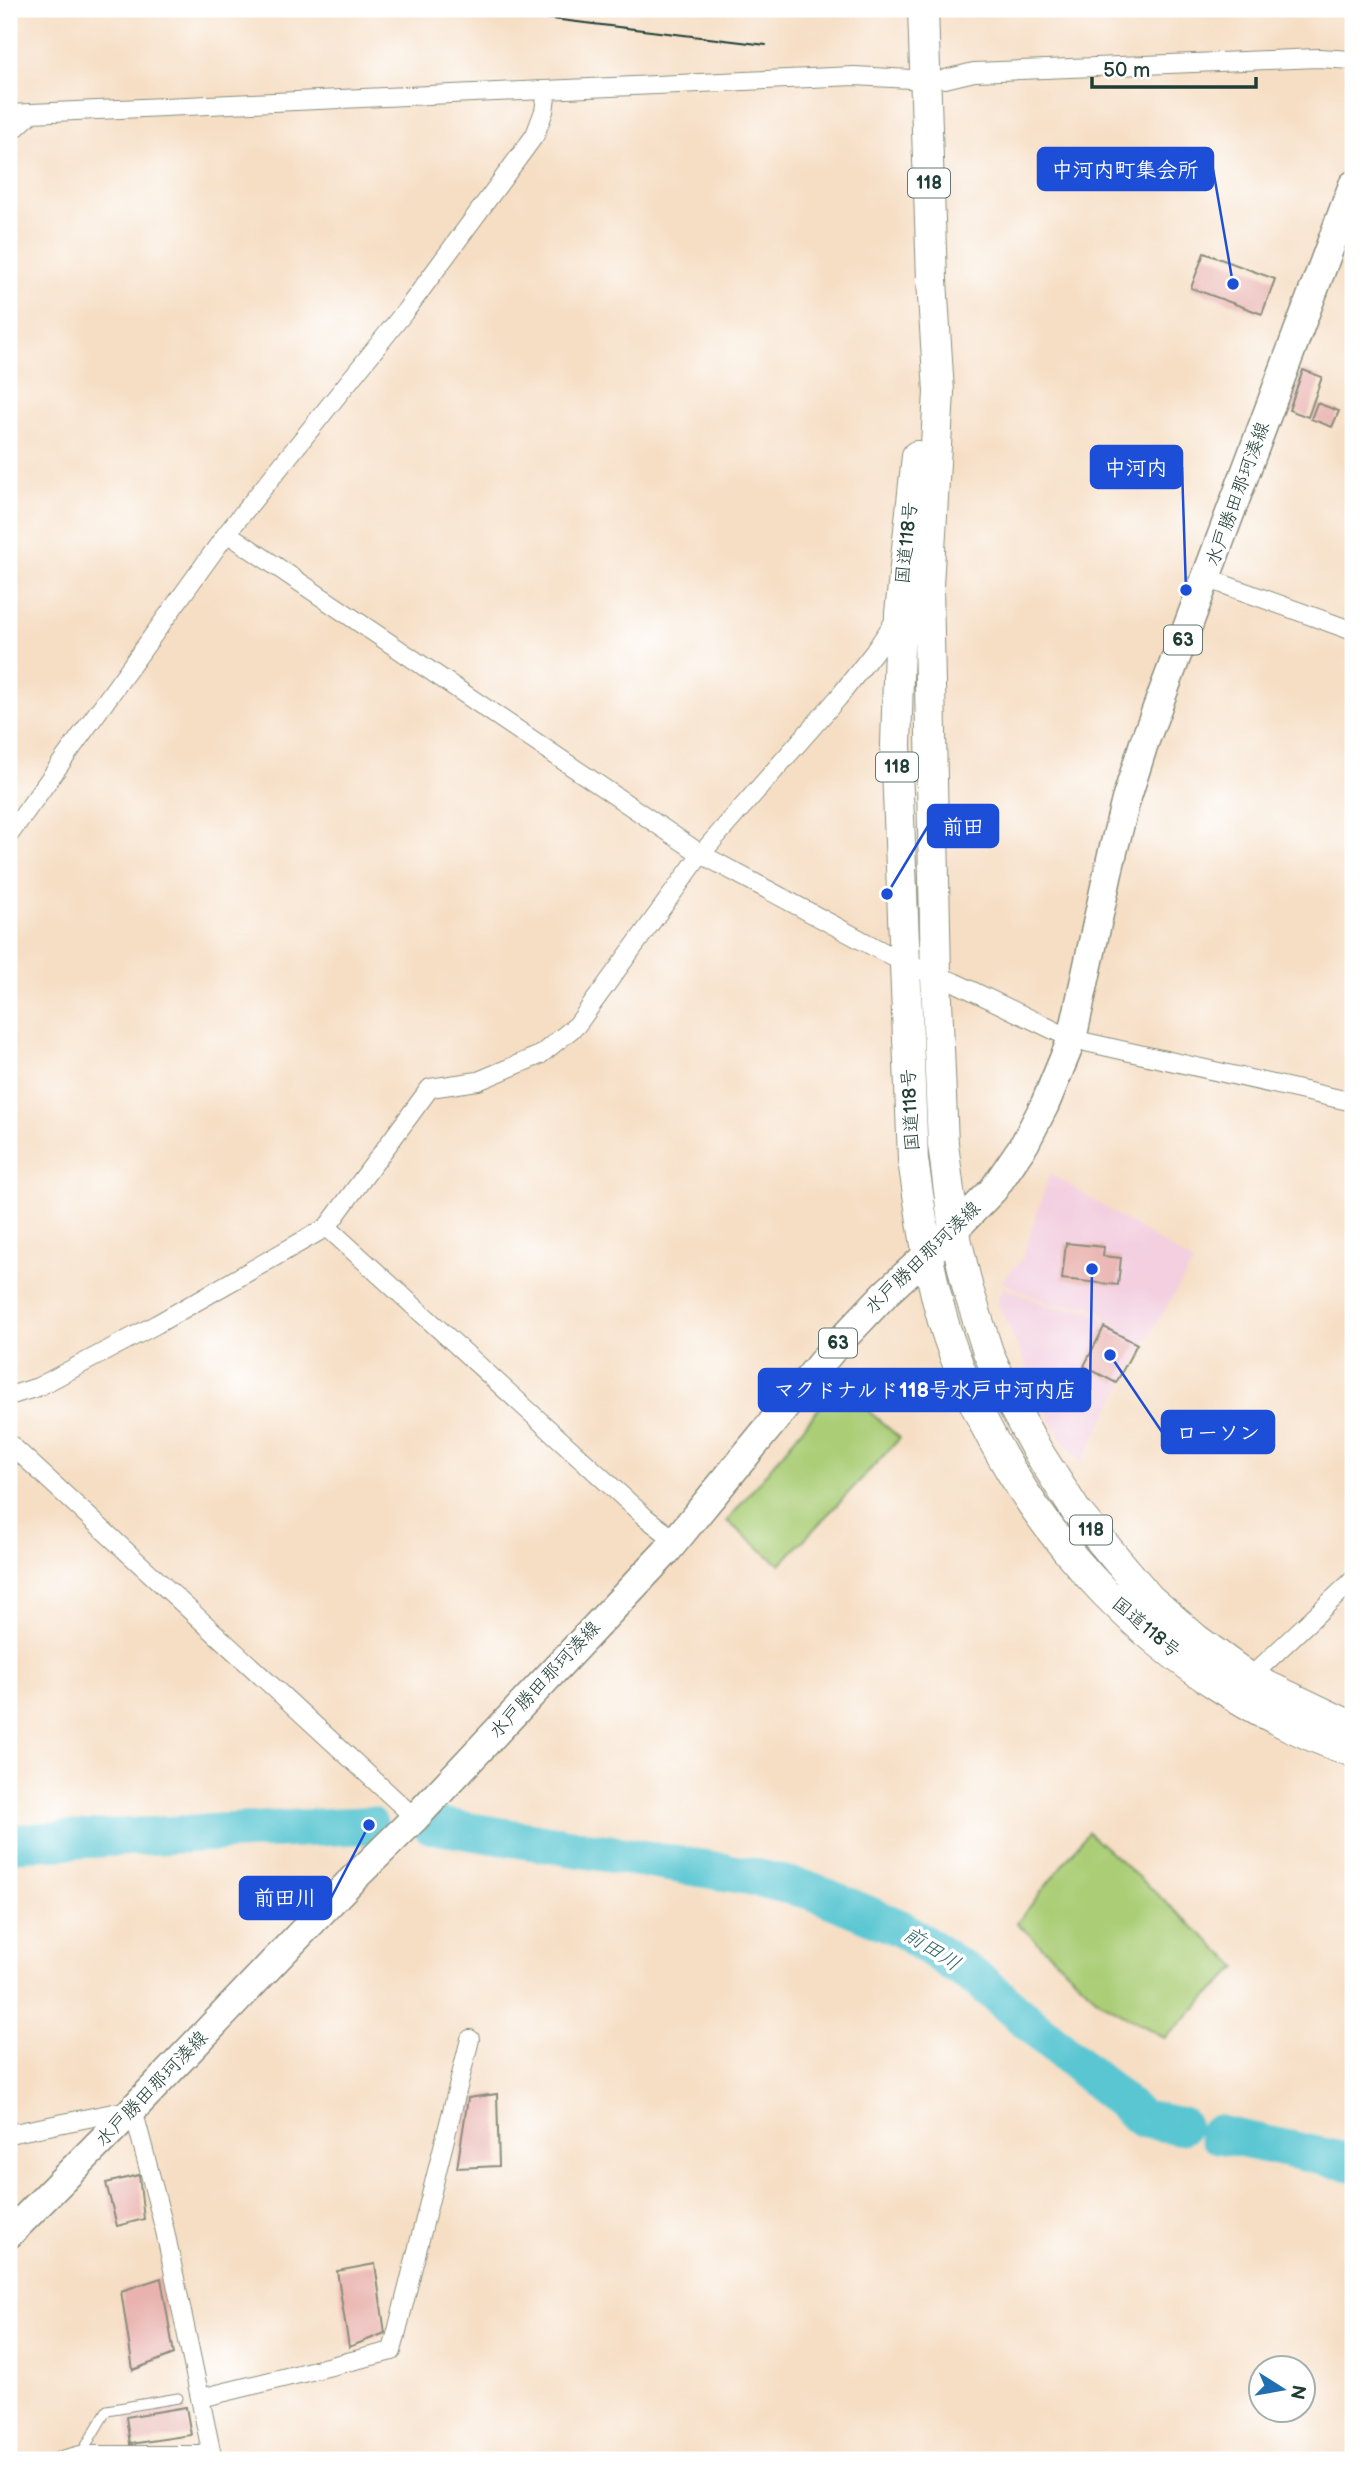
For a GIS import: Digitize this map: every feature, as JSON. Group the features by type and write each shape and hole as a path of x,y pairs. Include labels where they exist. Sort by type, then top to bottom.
{"highway":[{"name":"国道118号","path":"924,16 932,280 939,392 928,586 936,976 943,1144 954,1230 968,1289 988,1352 1009,1399 1037,1450 1076,1511 1149,1598 1196,1639 1241,1687 1353,1727"},
{"name":"国道118号","path":"932,280 925,396 900,613 896,745 913,1160 920,1215 942,1316 970,1392 1031,1505 1060,1545 1111,1600 1141,1628 1241,1687 1316,1739 1353,1752"}],"main road":[{"name":"水戸勝田那珂湊線","path":"9,2234 415,1818 677,1541 832,1350 886,1293 993,1190 1025,1143 1045,1104 1072,1039 1126,800 1144,743 1353,185"}],"street":[{"path":"9,114 854,76 927,81 974,72 1318,58 1353,60"},
{"path":"9,835 227,533 407,309 535,135 544,111 547,91"},
{"path":"9,134 32,113"},
{"path":"227,533 701,854 904,963 1072,1039 1353,1102"},
{"path":"1206,578 1353,631"},
{"path":"9,1396 38,1387 157,1324 327,1227 430,1088 478,1080 540,1055 577,1025 701,854 838,698 900,613 928,586"},
{"path":"327,1227 645,1517 677,1541"},
{"path":"9,1443 415,1818"},
{"path":"1241,1687 1353,1580"},
{"path":"201,2398 392,2351 470,2039"},
{"path":"9,2134 133,2109 155,2186 212,2458 80,2455 62,2460"}],"lane":[{"path":"80,2455 107,2410 178,2398"}],"shaded area":[{"path":"1050,1173 1193,1263 1145,1343 1081,1463 1054,1427 997,1301 1003,1287 1052,1307 1088,1310 1129,1333 1089,1306 1051,1304 1001,1282 1022,1259"}],"green space":[{"path":"838,1385 900,1438 780,1565 727,1521"},
{"path":"1088,1832 1238,1967 1165,2038 1101,2002 1017,1923"}],"building":[{"path":"1204,253 1275,279 1262,314 1191,288"},
{"path":"1303,370 1322,377 1308,417 1289,410"},
{"path":"1317,403 1339,411 1332,427 1311,419"},
{"path":"1066,1243 1104,1247 1103,1256 1121,1258 1118,1285 1062,1279"},
{"path":"1104,1327 1137,1344 1116,1383 1084,1366"},
{"path":"497,2094 499,2166 457,2168 468,2098"},
{"path":"139,2175 144,2219 117,2226 106,2183"},
{"path":"375,2264 385,2333 349,2347 337,2271"},
{"path":"161,2278 174,2354 133,2370 121,2291"},
{"path":"186,2407 191,2435 130,2444 126,2417"}],"waterway":[{"name":"前田川","path":"9,1843 369,1825"},
{"name":"前田川","path":"431,1825 749,1876 812,1891 900,1928 984,1984 1142,2119 1181,2126"},
{"name":"前田川","path":"1217,2134 1353,2163"}],"tram line":[{"path":"503,13 766,45"}],"place":[{"name":"中河内町集会所","path":"1233,284"},
{"name":"中河内","path":"1186,590"},
{"name":"前田","path":"887,894"},
{"name":"マクドナルド118号水戸中河内店","path":"1092,1269"},
{"name":"ローソン","path":"1110,1355"},
{"name":"前田川","path":"369,1825"}]}
